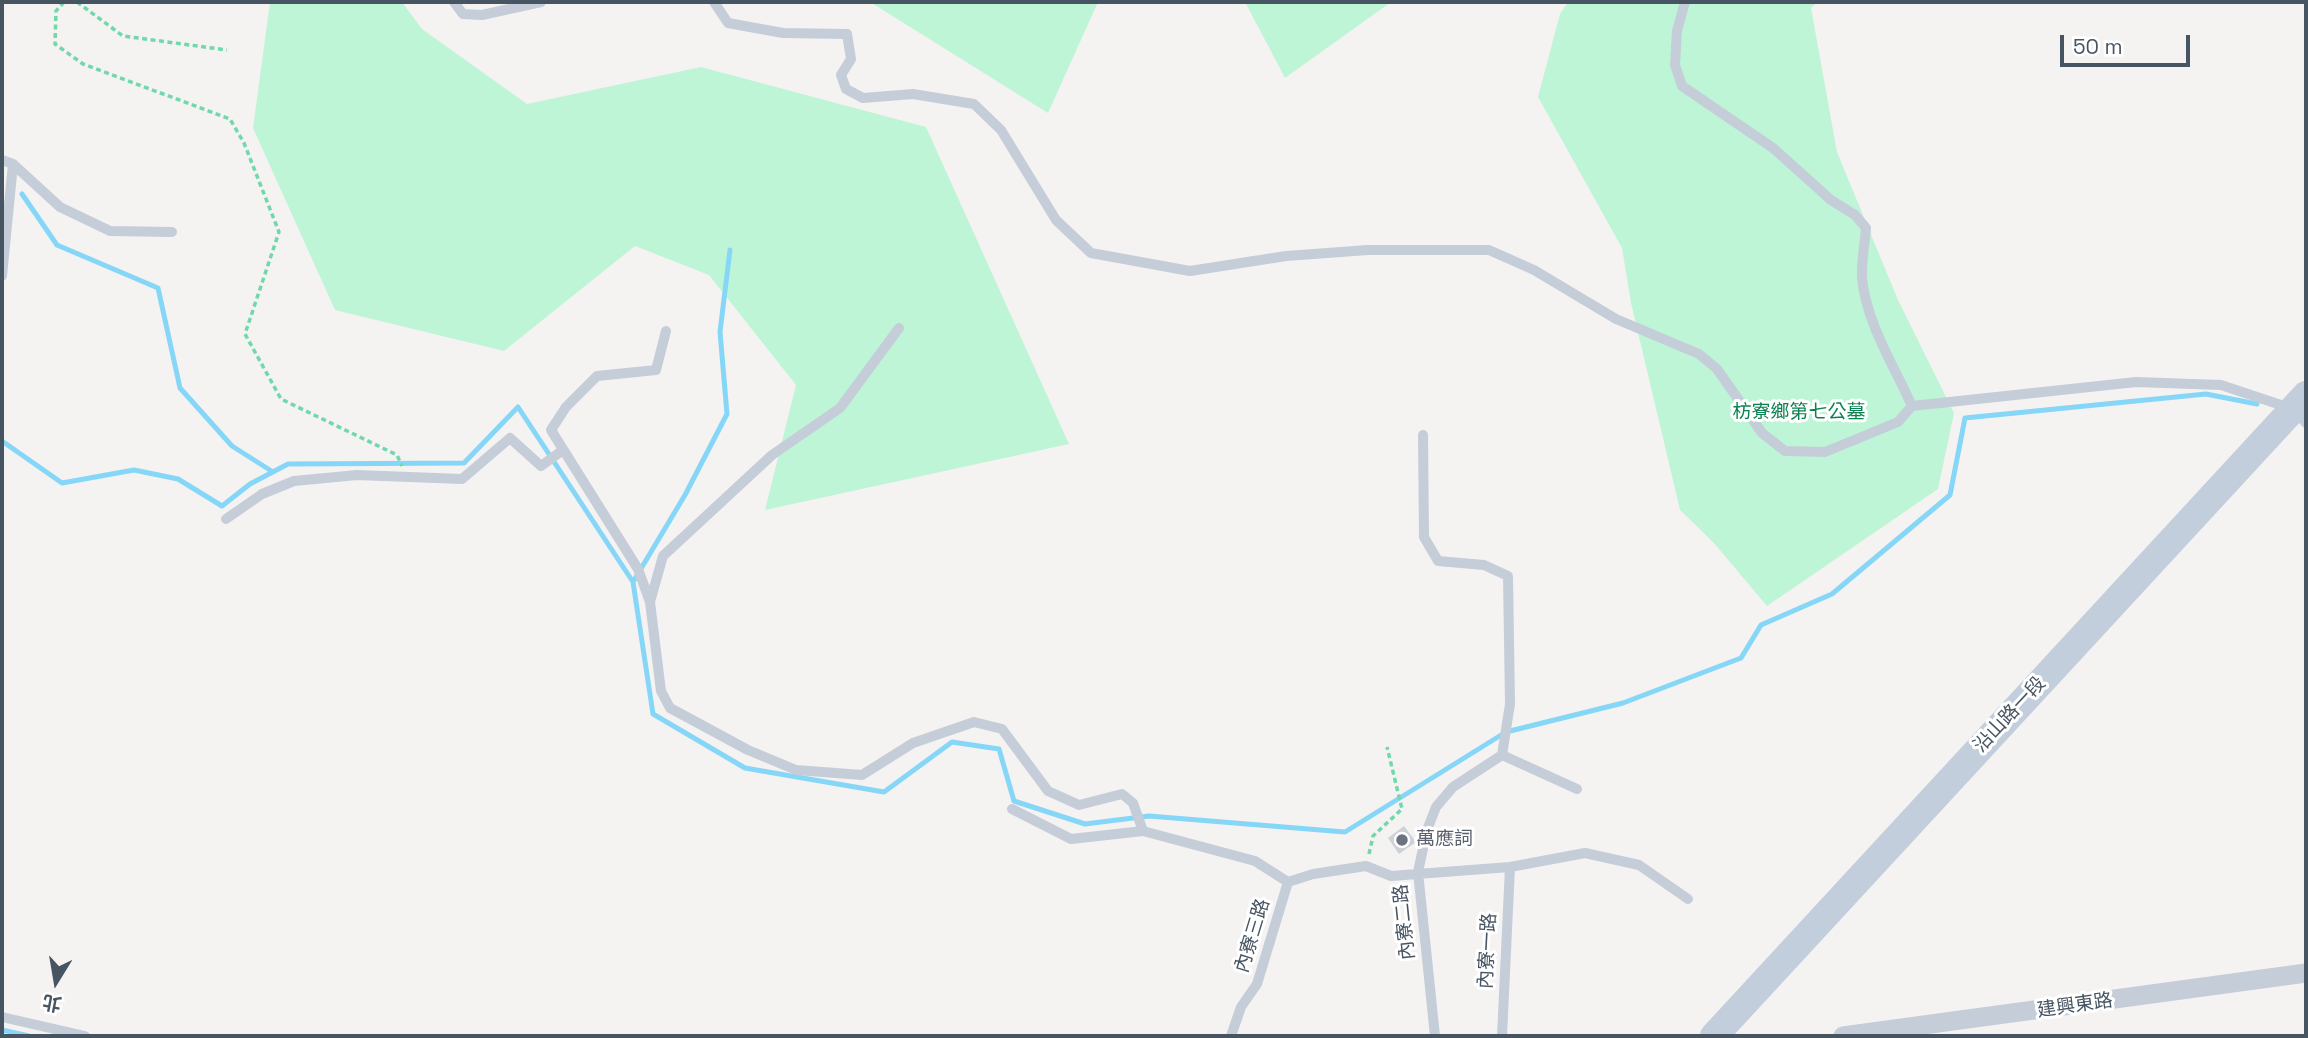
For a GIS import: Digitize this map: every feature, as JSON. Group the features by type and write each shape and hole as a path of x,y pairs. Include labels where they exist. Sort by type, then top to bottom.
{"main road":[{"name":"沿山路一段","path":"1714,1036 2302,409"}],"street":[{"name":"建興東路","path":"1843,1036 2306,973"}],"lane":[{"path":"454,2 463,14 482,15 541,2"},
{"path":"714,2 729,23 783,33 847,34 851,59 841,75 846,89 863,98 913,94 974,104 1001,130 1056,220 1091,253 1189,271 1286,256 1368,250 1489,250 1534,270 1616,319 1699,354 1717,369 1762,433 1785,451 1825,452 1898,422 1912,406 2136,382 2221,385 2302,409"},
{"path":"1685,2 1677,31 1675,65 1682,86 1773,148 1830,200 1856,215 1866,228 1862,277 1868,304 1912,406"},
{"path":"2,160 13,164 60,207 110,231 172,232"},
{"path":"2,276 13,164"},
{"path":"650,602 663,556 772,455 840,408 900,328"},
{"path":"666,331 656,370 597,376 566,407 551,430 560,452 638,569 650,602 661,691 670,708 748,750 796,770 862,775 912,743 974,722 1002,729 1048,790 1079,805 1122,794 1134,806 1143,830"},
{"path":"1423,435 1424,537 1438,561 1484,565 1508,576 1510,704 1502,752 1577,789"},
{"path":"226,519 262,494 294,481 357,475 462,479 510,438 541,466 560,452"},
{"name":"內寮二路","path":"1435,1036 1418,872 1427,830 1436,807 1453,787 1502,752"},
{"path":"1012,809 1071,839 1143,830 1255,861 1287,882 1313,874 1367,866 1391,876 1510,867 1585,853 1639,865 1688,899"},
{"name":"內寮一路","path":"1502,1036 1510,867"},
{"name":"內寮三路","path":"1231,1036 1241,1007 1257,984 1287,882"},
{"path":"2,1017 85,1036"}],"path":[{"path":"64,2 56,11 55,44 83,64 230,119 244,143 279,232 245,334 281,399 397,455"},
{"path":"77,2 123,36 227,50"},
{"path":"1367,866 1373,836 1402,809 1387,747"}],"green space":[{"path":"270,2 402,2 422,29 527,104 701,67 926,127 1069,444 765,510 796,385 709,275 635,246 504,351 335,310 253,128"},
{"path":"870,2 1098,2 1048,113"},
{"path":"1245,2 1391,2 1285,78"},
{"name":"枋寮鄉第七公墓","path":"1568,2 1817,2 1811,8 1837,152 1898,300 1954,413 1938,489 1767,606 1713,542 1680,510 1631,303 1622,248 1538,97 1560,14"}],"building":[{"name":"萬應詞","path":"1404,826 1416,842 1399,854 1388,838"}],"waterway":[{"path":"22,194 57,245 158,288 180,388 232,446 273,472"},
{"path":"633,582 685,495 727,414 720,332 730,250"},
{"path":"2,441 62,483 134,470 178,479 222,506 250,484 288,464 464,463 518,407 633,582 653,714 745,768 884,792 952,742 999,749 1014,801 1085,824 1149,816 1345,832 1506,732 1623,703 1741,658 1761,625 1832,594 1950,495 1965,418 2206,394 2257,404"},
{"path":"2,1030 29,1036"}],"place":[{"name":"萬應詞","path":"1402,840"}]}
